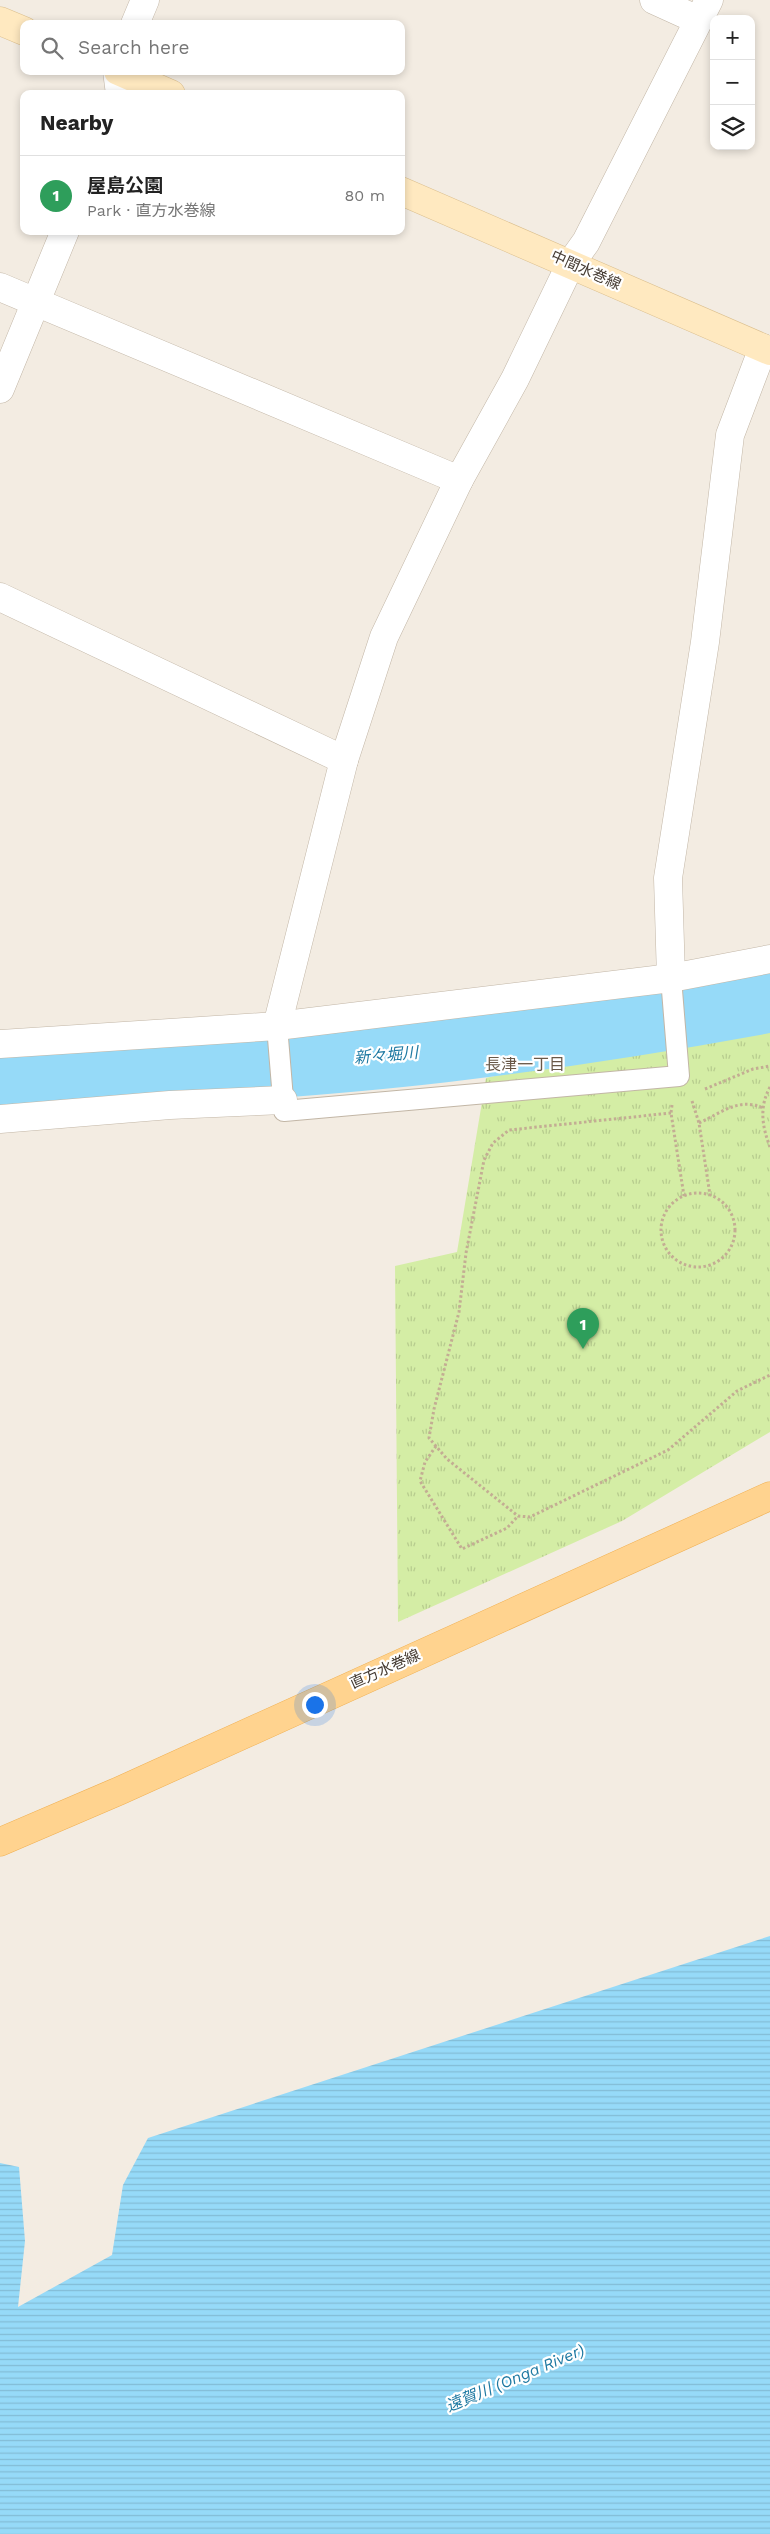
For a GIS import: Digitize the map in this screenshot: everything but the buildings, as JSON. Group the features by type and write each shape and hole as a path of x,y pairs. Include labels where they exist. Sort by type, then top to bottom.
{"main road":[{"path":"0,21 20,29"},
{"path":"126,75 162,90"},
{"name":"中間水巻線","path":"405,193 766,350"},
{"name":"直方水巻線","path":"0,1842 119,1791 770,1496"}],"street":[{"path":"137,20 145,0"},
{"path":"278,1026 344,760 384,637 459,480 515,379 571,264 586,242 704,10 654,0"},
{"path":"118,75 119,90"},
{"path":"0,389 63,235"},
{"path":"0,287 459,480"},
{"path":"671,978 668,878 705,642 730,435 766,350"},
{"path":"0,597 344,760"},
{"path":"0,1044 278,1026 671,978 770,959"},
{"path":"0,1119 170,1105 283,1100"}],"lane":[{"path":"278,1026 284,1110 680,1076 671,978"}],"path":[{"path":"690,1095 753,1068 770,1066"},
{"path":"680,1076 690,1095 699,1123 710,1195"},
{"path":"680,1076 671,1113 684,1196"},
{"path":"770,1086 762,1108 762,1128 770,1147"},
{"path":"699,1123 740,1104 750,1102 762,1108"},
{"path":"671,1113 509,1130 493,1143 484,1160 466,1253 459,1312 434,1409 429,1438 447,1459 518,1516 530,1517 668,1450 737,1391 770,1375"},
{"path":"696,1192 710,1195 722,1201 730,1212 735,1224 734,1238 729,1251 719,1260 700,1266 680,1262 670,1253 663,1242 661,1228 664,1215 672,1203 684,1196 696,1192"},
{"path":"436,1446 425,1462 420,1481 462,1548 507,1528 518,1516"}],"green space":[{"path":"770,1012 770,1432 622,1521 398,1622 395,1266 457,1252 486,1078"}],"water":[{"name":"遠賀川 (Onga River)","path":"770,1936 770,2534 0,2534 0,2163 19,2167 25,2241 18,2307 112,2255 123,2185 148,2138"}],"waterway":[{"name":"新々堀川","path":"0,1083 277,1066 388,1056 525,1040 607,1028 770,1000"}],"place":[{"name":"屋島公園","path":"583,1349"}],"district":[{"name":"長津一丁目","path":"525,1064"}]}
